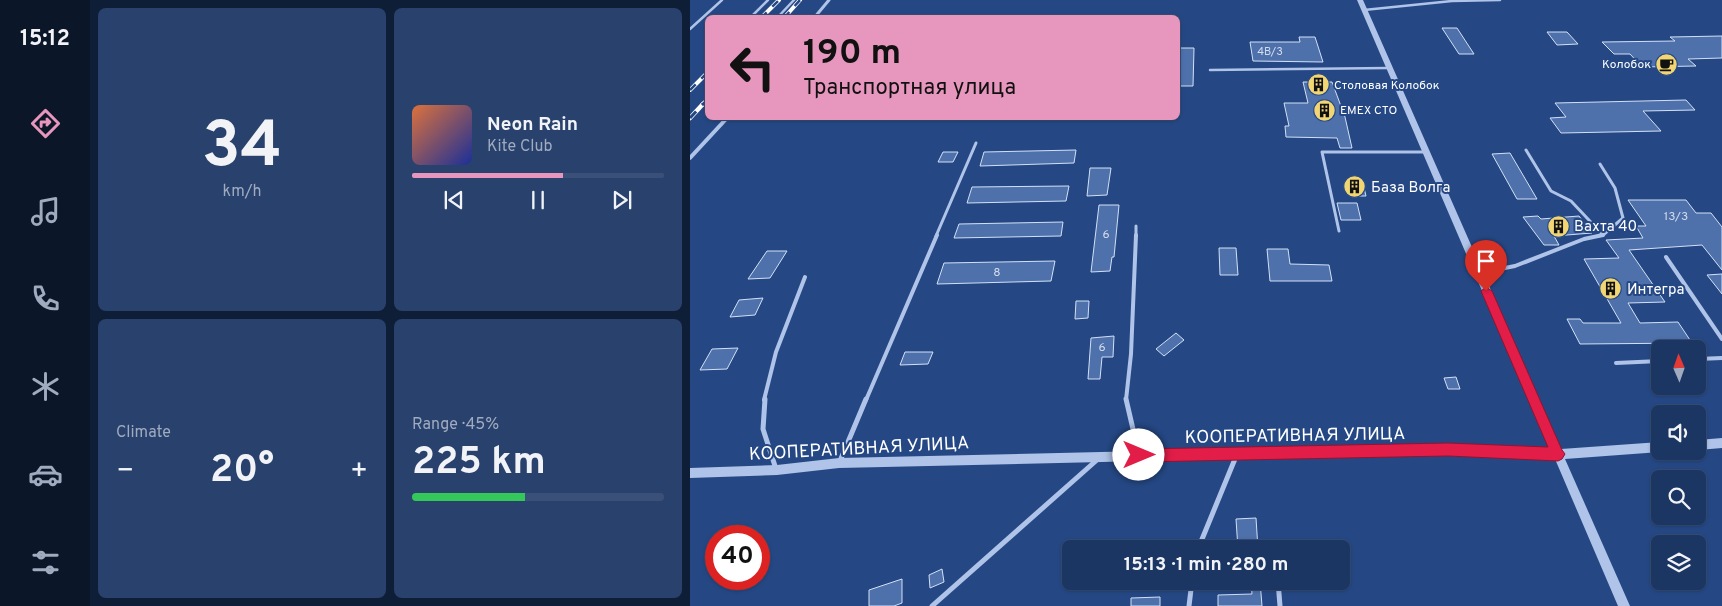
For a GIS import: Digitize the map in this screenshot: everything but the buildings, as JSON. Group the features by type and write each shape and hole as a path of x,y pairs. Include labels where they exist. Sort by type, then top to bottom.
{"street":[{"path":"816,15 829,0"},
{"path":"1360,0 1624,606"},
{"path":"690,158 725,120"},
{"path":"1706,444 1722,443"},
{"name":"КООПЕРАТИВНАЯ УЛИЦА","path":"690,473 777,470 839,463 1100,458 1139,455 1448,449 1558,454 1651,448"}],"lane":[{"path":"705,15 722,0"},
{"path":"753,15 768,0"},
{"path":"780,15 794,0"},
{"path":"1364,10 1452,1 1500,0"},
{"path":"690,29 705,15"},
{"path":"1210,70 1389,68"},
{"path":"839,463 976,143"},
{"path":"1526,150 1551,191 1571,201 1603,235"},
{"path":"1339,231 1322,152 1426,152"},
{"path":"1479,273 1515,266 1584,239 1603,235 1623,218 1615,188 1600,164"},
{"path":"1136,226 1131,354 1126,404 1139,455"},
{"path":"1666,257 1722,339"},
{"path":"777,470 763,428 765,398 770,373 805,277"},
{"path":"1706,359 1722,358"},
{"path":"1616,363 1651,361"},
{"path":"1201,540 1237,454"},
{"path":"932,606 973,567 1064,492 1100,458"},
{"path":"1189,606 1191,590"},
{"path":"1279,590 1280,606"}],"railway":[{"path":"764,15 779,0"},
{"path":"787,15 800,0"},
{"path":"690,90 705,75"},
{"path":"690,118 703,104"}],"place":[{"name":"Колобок","path":"1667,64"},
{"name":"Столовая Колобок","path":"1318,85"},
{"name":"EMEX СТО","path":"1324,110"},
{"name":"База Волга","path":"1355,187"},
{"name":"Вахта 40","path":"1558,226"},
{"name":"Интегра","path":"1611,289"}],"route":[{"path":"1139,455 1448,449 1500,453 1558,454 1486,291"}]}
